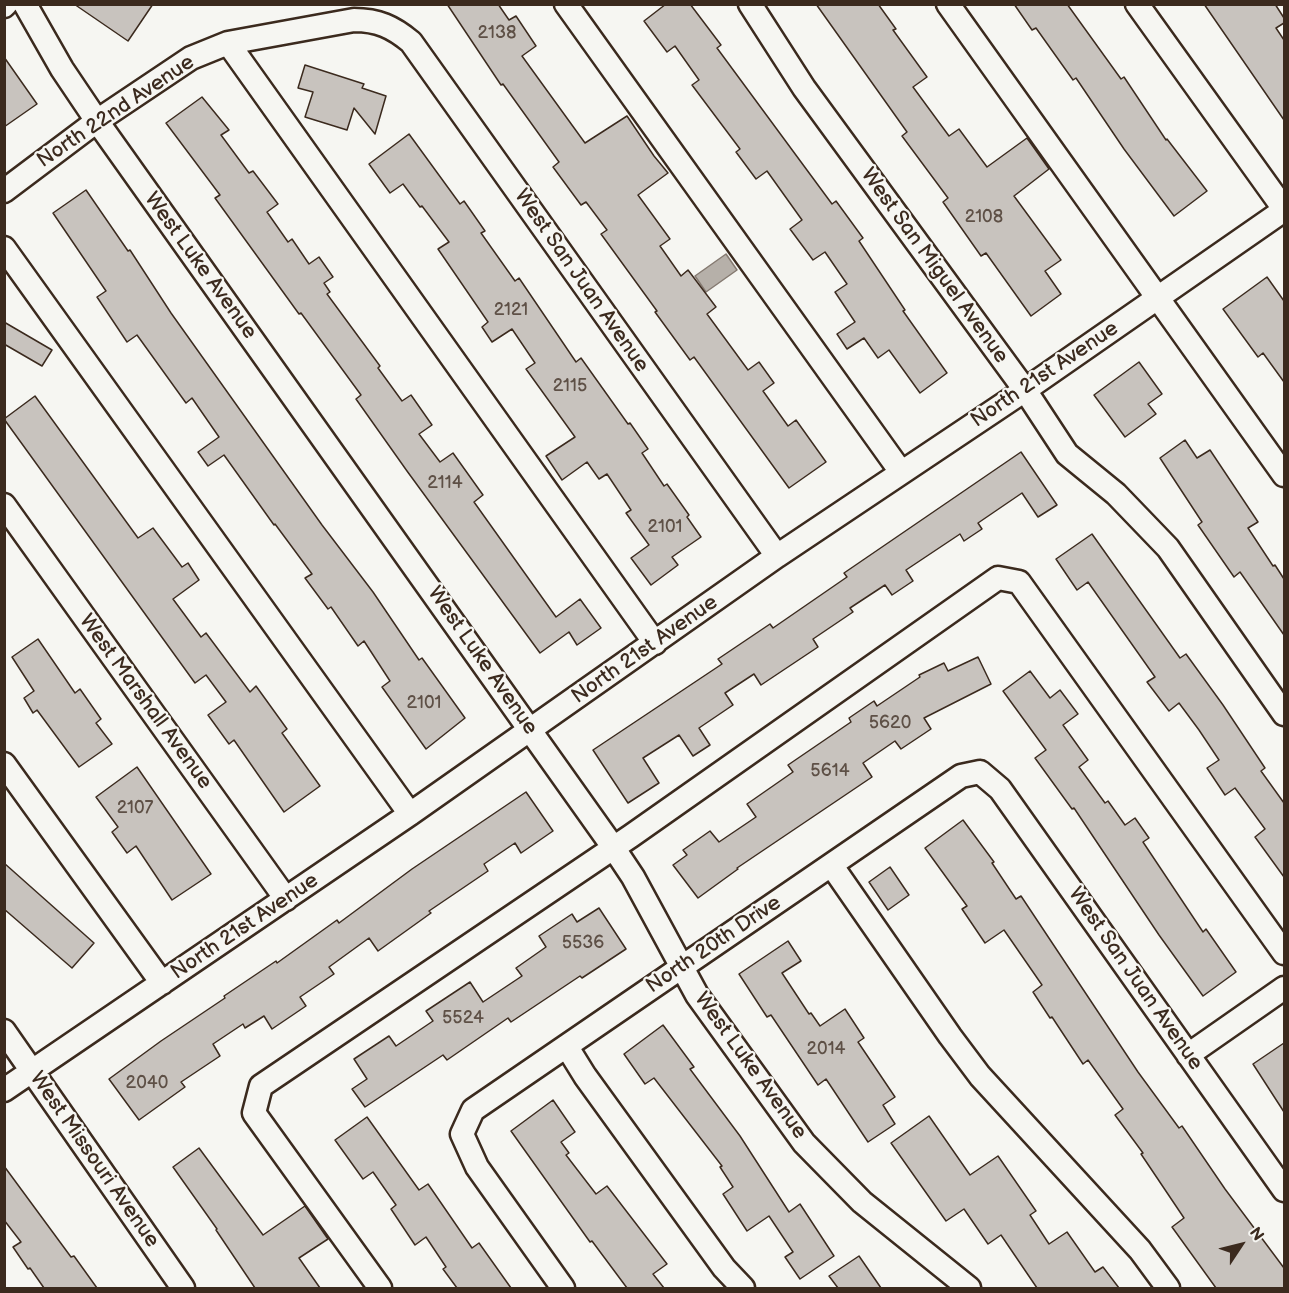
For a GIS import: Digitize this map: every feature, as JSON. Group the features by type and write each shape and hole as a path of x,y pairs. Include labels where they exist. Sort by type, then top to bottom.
{"street":[{"name":"West Luke Avenue","path":"25,4 62,69 97,121 614,847 633,877 697,995 804,1143 862,1202 969,1288"},
{"path":"566,4 901,472"},
{"name":"West San Miguel Avenue","path":"750,4 804,88 1025,390 1067,454 1116,494 1168,548 1284,714"},
{"path":"948,4 1284,475"},
{"path":"1137,4 1284,209"},
{"name":"North 22nd Avenue","path":"4,190 97,121 191,58 228,43 354,20 373,20"},
{"name":"West San Juan Avenue","path":"373,20 397,30 411,42 777,556"},
{"path":"228,43 655,643"},
{"name":"North 21st Avenue","path":"4,1090 410,814 777,556 1025,390 1284,209"},
{"path":"4,248 410,814"},
{"name":"West Marshall Avenue","path":"4,505 286,899"},
{"path":"380,1288 254,1113 261,1086 614,847 998,578 1019,582 1284,952"},
{"path":"4,764 162,983"},
{"name":"West San Juan Avenue","path":"980,772 1000,789 1284,1190"},
{"name":"North 20th Drive","path":"563,1288 477,1167 462,1134 473,1110 832,866 960,776 980,772"},
{"path":"832,866 980,1076 1140,1250 1168,1288"},
{"path":"1188,1054 1284,988"},
{"name":"West Missouri Avenue","path":"4,1031 183,1288"},
{"path":"567,1047 585,1076 724,1268 743,1288"}],"shaded area":[{"path":"726,254 737,270 706,292 695,276"}],"building":[{"path":"74,4 153,4 128,41"},
{"path":"447,4 498,4 509,20 516,16 536,46 522,56 585,143 627,116 668,173 638,195 670,239 660,246 681,276 688,270 716,307 707,314 748,370 759,362 774,383 763,391 788,426 796,420 826,462 789,488 694,357 690,360 655,312 657,311 601,234 607,230 586,202 581,205 553,167 559,162 503,84 501,85"},
{"path":"666,4 690,4 721,45 717,48 832,204 836,201 863,238 859,241 905,310 903,311 947,373 920,393 889,350 878,358 864,338 847,349 837,334 855,322 835,292 847,284 825,252 813,260 790,229 802,220 767,171 756,179 736,152 740,149 692,85 699,80 675,46 667,52 644,21"},
{"path":"816,4 878,4 896,29 893,30 927,77 913,87 949,136 959,129 987,167 1027,138 1049,169 1014,196 1061,260 1045,271 1061,294 1031,316 986,253 981,256 943,202 948,198 902,136 907,132"},
{"path":"1014,4 1067,4 1121,79 1124,77 1166,140 1207,191 1174,216 1124,149 1076,78 1073,80 1036,28 1032,30"},
{"path":"1204,4 1275,4 1284,18 1284,23 1276,28 1284,40 1284,120"},
{"path":"4,57 37,104 4,127"},
{"path":"305,65 364,84 362,88 386,96 375,134 354,108 347,130 305,117 313,92 298,88"},
{"path":"202,97 229,130 221,135 249,173 253,171 278,204 267,212 288,242 292,239 309,264 319,257 333,277 324,283 330,292 327,294 380,366 378,368 402,401 411,395 432,425 419,434 440,462 453,453 483,495 474,502 556,617 580,599 601,628 577,645 569,632 540,653 356,399 361,395 215,198 220,195 166,123"},
{"path":"409,134 460,204 464,201 485,231 481,233 515,281 519,278 576,362 581,358 628,424 630,423 648,449 642,453 664,486 667,484 689,515 687,517 701,537 672,557 678,565 651,585 631,558 649,545 626,513 631,510 607,474 599,479 587,462 562,480 546,456 575,437 526,369 535,363 512,329 492,342 482,327 488,322 438,249 449,242 403,184 390,193 369,164"},
{"path":"86,190 322,525 373,592 419,660 422,658 465,718 426,749 382,687 390,681 364,641 358,646 331,607 328,609 305,578 312,574 224,455 208,466 198,452 219,437 192,398 186,403 137,335 127,342 97,297 106,291 53,213"},
{"path":"1267,277 1284,301 1284,382 1263,353 1258,357 1223,309"},
{"path":"4,322 52,350 42,366 4,344"},
{"path":"1139,362 1162,394 1148,404 1156,414 1125,437 1094,395"},
{"path":"35,396 138,538 153,528 182,567 188,563 199,580 173,599 201,637 206,633 250,692 256,686 287,729 282,733 320,786 284,812 234,740 229,744 208,715 226,702 206,675 195,683 4,419"},
{"path":"1185,440 1197,458 1210,450 1258,522 1248,528 1284,579 1284,635 1240,572 1234,577 1198,525 1202,522 1160,458"},
{"path":"1021,452 1057,505 1038,517 1022,493 978,523 982,529 964,541 960,534 906,570 913,581 892,595 885,585 850,608 853,612 813,639 818,647 761,685 754,674 725,693 733,705 699,728 710,745 693,756 679,735 643,758 659,783 628,803 593,750 722,664 718,659 770,624 773,628 847,577 844,573"},
{"path":"1092,534 1180,658 1186,654 1265,768 1261,771 1284,803 1284,877 1255,837 1265,829 1235,788 1225,795 1207,768 1219,760 1199,730 1179,703 1169,711 1147,682 1155,677 1088,582 1077,590 1056,559"},
{"path":"38,639 75,693 80,689 101,719 96,723 112,744 79,767 37,710 33,713 24,698 34,691 12,657"},
{"path":"978,657 991,684 924,718 931,729 901,749 895,741 863,763 872,777 737,868 698,898 673,865 687,855 683,850 710,831 719,842 756,817 747,804 793,772 788,765 851,722 849,718 874,701 877,706 920,677 919,675 944,663 948,671"},
{"path":"1030,671 1050,698 1060,690 1078,714 1063,725 1088,760 1079,767 1105,803 1108,801 1125,825 1135,818 1149,838 1143,842 1203,932 1206,929 1236,972 1203,996 1074,808 1072,809 1035,758 1046,750 1003,691"},
{"path":"137,767 211,874 172,900 136,846 127,853 112,832 118,827 96,797"},
{"path":"526,792 553,831 521,853 515,843 484,864 488,871 429,911 431,913 378,951 369,938 329,967 334,974 300,997 306,1006 272,1029 264,1016 245,1028 243,1024 213,1044 220,1056 181,1082 185,1087 139,1120 109,1079 225,998 224,996 276,961 277,963 337,920 339,923 412,869"},
{"path":"963,820 994,862 992,863 1016,899 1021,896 1138,1072 1179,1128 1182,1126 1225,1189 1284,1268 1284,1288 1216,1288 1172,1227 1184,1218 1141,1154 1143,1153 1115,1115 1123,1109 1088,1060 1083,1064 1052,1017 1050,1018 1033,992 1042,985 1004,930 985,943 962,909 967,906 925,848"},
{"path":"4,863 94,943 72,968 4,909"},
{"path":"890,867 909,895 888,910 869,882"},
{"path":"599,908 626,949 582,978 580,976 511,1022 508,1018 447,1060 443,1055 365,1107 352,1089 367,1079 354,1059 389,1036 396,1046 433,1021 426,1011 470,982 483,1002 522,976 516,968 546,947 539,936 572,914 577,922"},
{"path":"788,941 801,961 782,973 809,1014 811,1013 820,1026 845,1009 864,1038 858,1042 895,1097 883,1105 895,1124 868,1142 826,1079 818,1085 771,1015 767,1017 739,974"},
{"path":"663,1025 694,1067 690,1069 740,1136 789,1212 800,1204 834,1256 800,1279 785,1257 793,1252 769,1216 747,1231 723,1194 733,1187 720,1167 722,1166 654,1078 645,1084 624,1054"},
{"path":"1284,1043 1284,1112 1253,1064"},
{"path":"553,1100 575,1132 561,1142 569,1153 566,1155 596,1194 607,1186 667,1264 653,1274 664,1288 627,1288 592,1241 590,1242 511,1131"},
{"path":"929,1116 970,1175 998,1156 1036,1211 1030,1215 1049,1244 1067,1232 1095,1272 1103,1267 1119,1288 1037,1288 1001,1235 988,1244 964,1209 946,1221 891,1143"},
{"path":"367,1117 419,1190 428,1184 472,1248 479,1243 511,1288 457,1288 443,1269 446,1267 426,1237 415,1245 391,1209 396,1205 373,1172 363,1179 335,1140"},
{"path":"199,1148 263,1235 305,1206 328,1239 299,1258 320,1288 255,1288 173,1167"},
{"path":"4,1166 71,1257 74,1256 97,1288 44,1288 30,1268 28,1269 13,1247 21,1242 4,1220"},
{"path":"859,1256 881,1288 838,1288 829,1276"}]}
